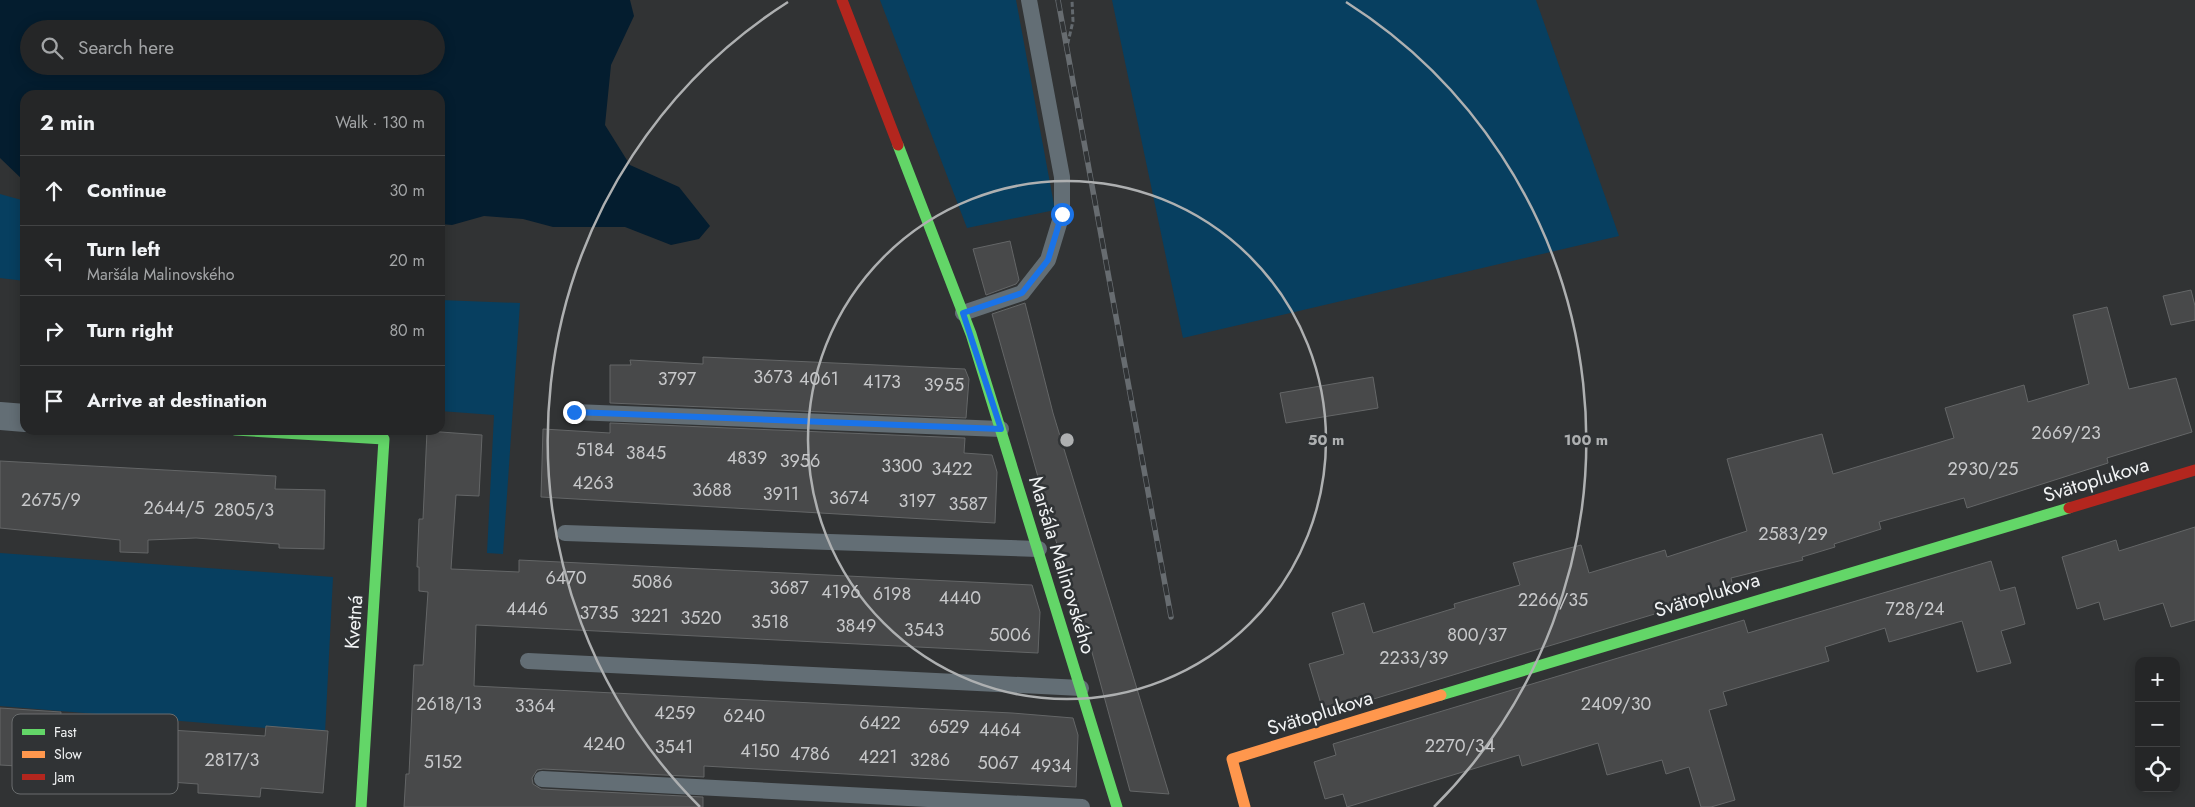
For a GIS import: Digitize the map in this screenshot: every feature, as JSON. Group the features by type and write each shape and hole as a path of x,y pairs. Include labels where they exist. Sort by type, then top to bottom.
{"street":[{"name":"Maršála Malinovského","path":"842,0 971,334 1039,549 1117,807"},
{"path":"0,416 20,418"},
{"name":"Kvetná","path":"318,435 384,439 361,807"},
{"name":"Svätoplukova","path":"1245,807 1232,759 1537,665 2195,470"}],"lane":[{"path":"963,313 1022,293 1048,260 1062,214 1062,177 1029,0"},
{"path":"574,412 1001,429"},
{"path":"565,533 1039,549"},
{"path":"528,661 1081,688"},
{"path":"542,779 1082,807"}],"shaded area":[{"path":"0,0 630,0 634,16 611,65 605,125 630,165 679,187 710,226 699,239 671,245 625,227 553,227 523,219 484,216 452,225 445,224 445,90 20,90 20,177 0,158"},
{"path":"880,0 1016,0 1055,210 967,228"},
{"path":"1112,0 1536,0 1619,236 1183,338"},
{"path":"0,194 20,200 20,280 0,278"},
{"path":"445,300 520,303 503,554 487,553 494,415 445,411"},
{"path":"0,553 333,577 325,733 178,721 178,714 96,714 0,706"}],"building":[{"path":"1010,241 1019,280 1016,284 986,295 973,249"},
{"path":"2191,290 2195,306 2195,320 2171,325 2163,296"},
{"path":"1025,303 1053,413 1169,794 1130,791 1079,605 1075,605 1062,562 992,314"},
{"path":"2107,307 2129,389 2176,378 2192,432 2107,458 2108,463 1967,508 1964,498 1879,522 1881,529 1834,544 1835,547 1802,557 1803,560 1731,578 1734,590 1324,714 1309,664 1344,654 1332,613 1364,603 1373,633 1455,608 1454,604 1520,585 1513,563 1581,545 1589,573 1665,550 1667,557 1747,531 1727,459 1822,434 1833,474 1954,438 1945,408 2024,385 2028,402 2089,384 2073,315"},
{"path":"703,357 965,369 969,379 966,418 610,403 610,365 631,365 630,360 703,364"},
{"path":"1373,377 1378,408 1286,423 1280,393"},
{"path":"610,423 965,438 964,453 992,455 997,472 995,523 541,497 543,429 610,433"},
{"path":"445,432 482,435 479,496 456,495 451,569 519,572 519,560 1032,585 1040,612 1038,653 476,625 474,686 1012,713 1073,718 1078,735 1076,787 704,766 704,777 543,769 537,770 532,778 533,784 541,789 703,797 703,807 404,807 406,774 409,774 414,665 423,665 428,592 419,591 419,567 417,567 419,519 423,519 427,435 445,435"},
{"path":"0,461 276,476 275,489 325,490 324,549 279,548 279,544 196,538 148,540 148,553 120,552 120,540 0,528"},
{"path":"2195,527 2195,620 2171,627 2163,603 2104,620 2099,602 2077,609 2062,557 2116,540 2119,551"},
{"path":"1991,561 2000,591 2015,587 2025,624 2001,631 2011,663 1977,672 1962,621 1889,642 1885,628 1825,647 1829,661 1723,692 1727,705 1709,710 1735,800 1711,807 1701,807 1689,767 1666,774 1662,760 1607,775 1598,743 1522,766 1519,755 1347,807 1343,794 1325,799 1314,762 1336,755 1333,744 1744,620 1748,633"},
{"path":"0,708 61,712 61,714 12,714 12,766 0,765"},
{"path":"266,726 328,731 323,793 261,788 260,797 198,793 198,784 178,783 178,730 265,736"}],"railway":[{"path":"1058,0 1171,617"}],"traffic: fast":[{"path":"898,145 971,334 1117,807"},
{"path":"318,435 384,439 361,807"},
{"path":"1441,695 2069,508"}],"traffic: slow":[{"path":"1245,807 1232,759 1441,695"}],"traffic: jam":[{"path":"842,0 898,145"},
{"path":"2069,508 2195,470"}],"route":[{"path":"574,412 1001,429 963,313 1022,293 1048,260 1062,214"}]}
